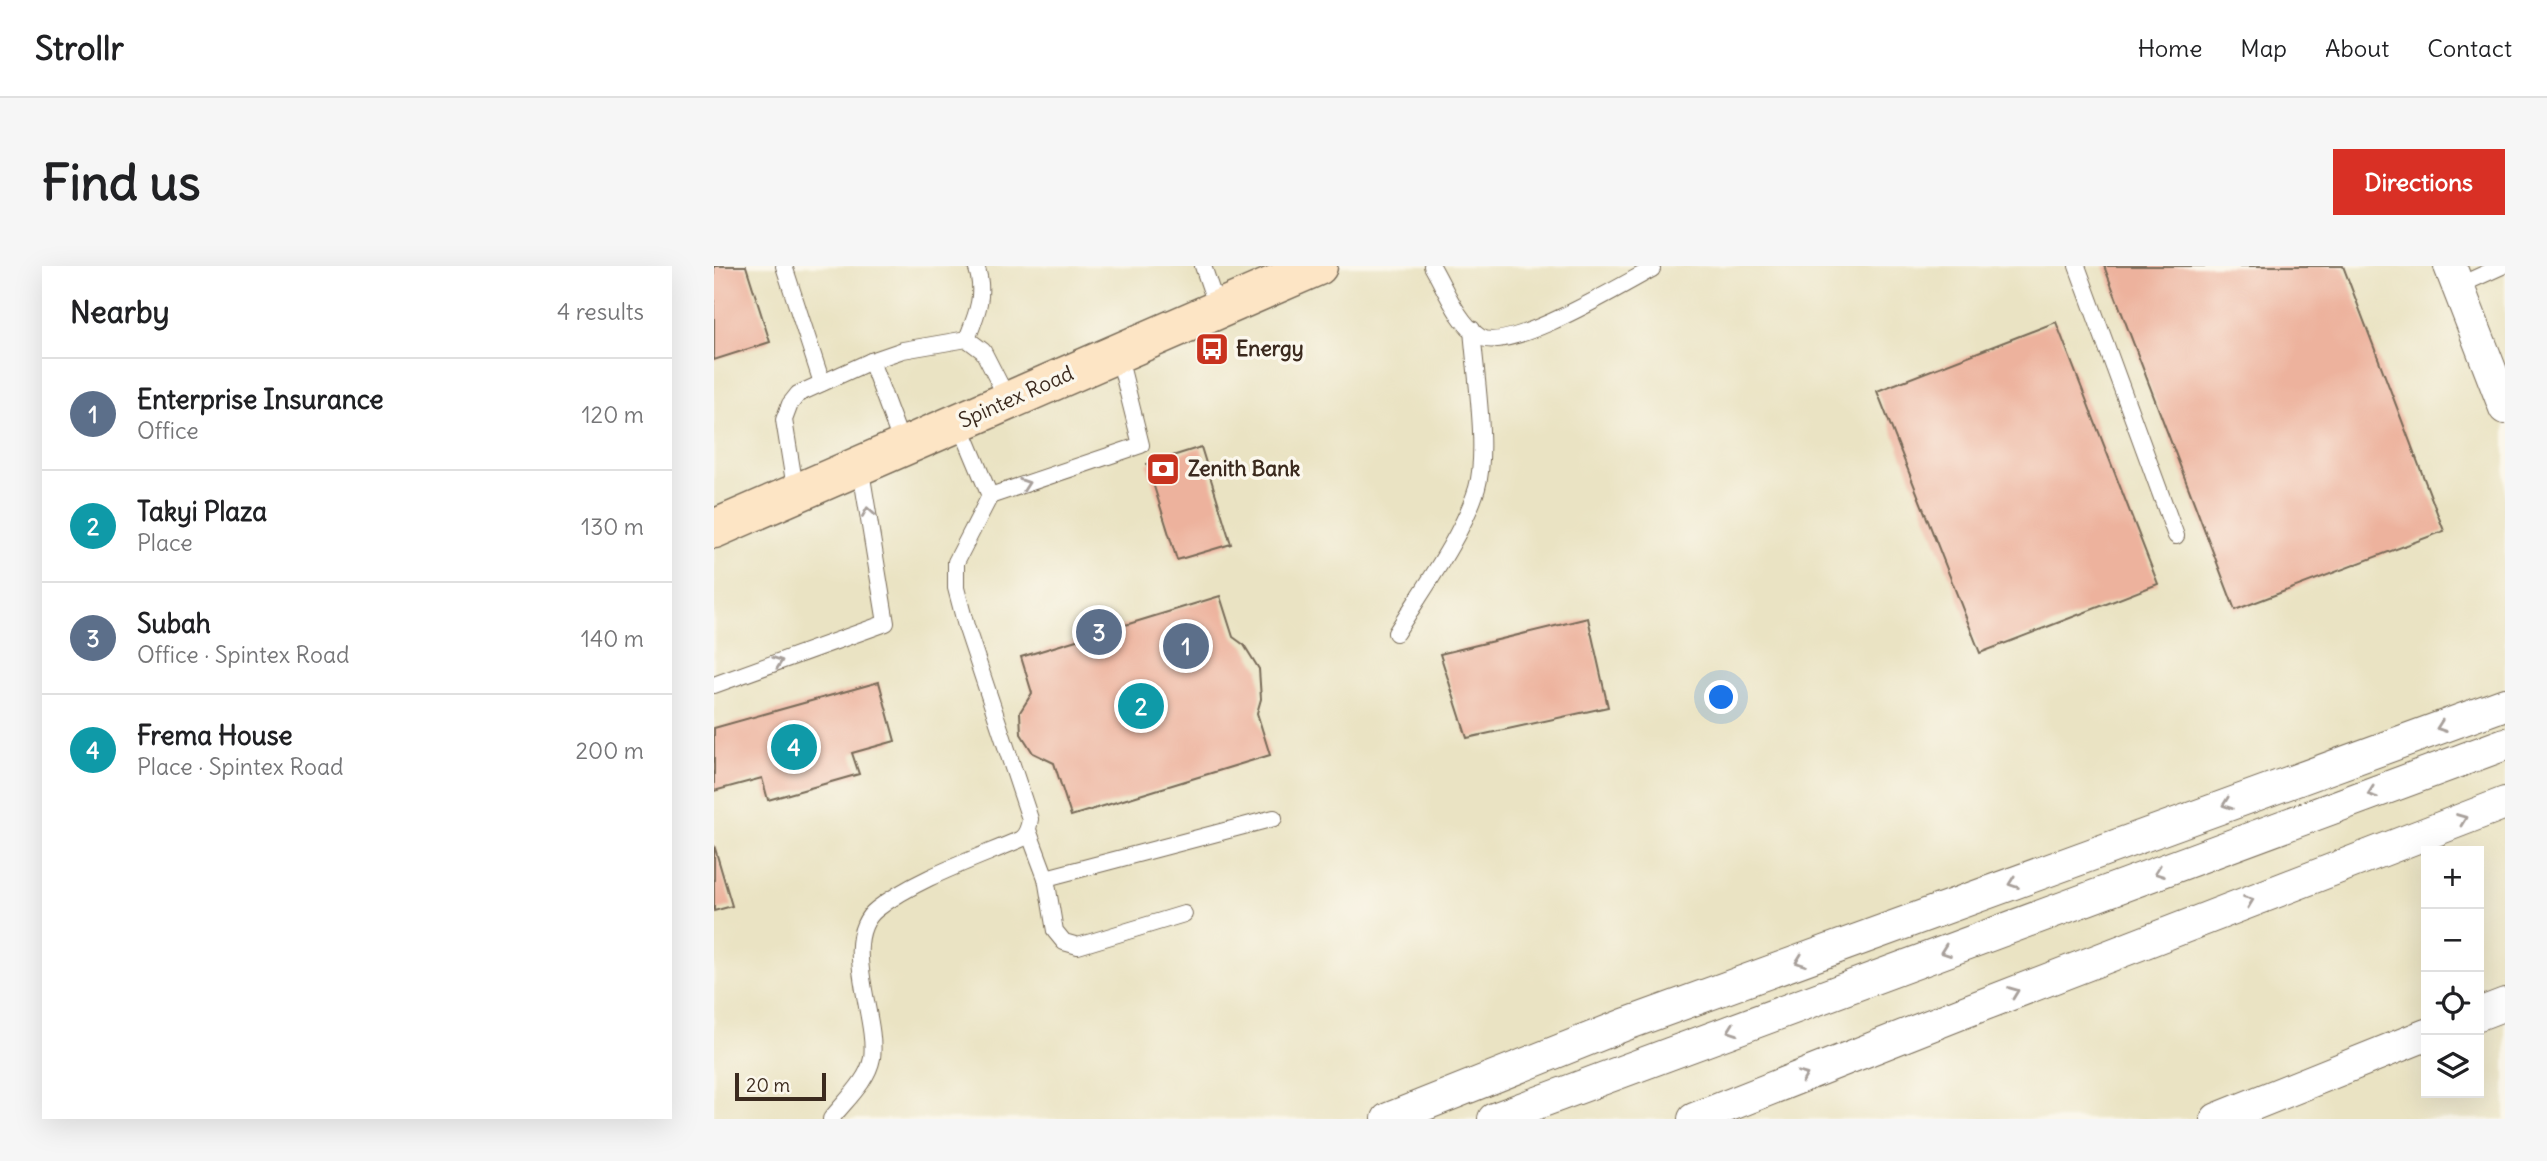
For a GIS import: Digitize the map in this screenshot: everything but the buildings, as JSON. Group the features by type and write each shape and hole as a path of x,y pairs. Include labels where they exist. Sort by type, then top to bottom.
{"main road":[{"name":"Spintex Road","path":"714,529 1318,266"}],"street":[{"path":"2454,276 2505,408"},
{"path":"1388,1119 1625,1025 2505,704"},
{"path":"1494,1119 2505,744"},
{"path":"1694,1119 1959,1013 2505,803"},
{"path":"2484,1012 2505,1004"},
{"path":"2217,1119 2421,1037"}],"lane":[{"path":"784,266 822,383"},
{"path":"967,339 979,310 981,279 976,266"},
{"path":"1203,266 1218,310"},
{"path":"1432,266 1464,321 1480,337 1497,341 1535,330 1652,269"},
{"path":"2077,266 2176,536"},
{"path":"2454,276 2502,266"},
{"path":"1396,633 1465,519 1478,486 1482,453 1472,329"},
{"path":"796,494 784,420 790,404 798,394 871,361 903,350 967,339 983,351 1009,400"},
{"path":"831,1119 866,1075 872,1060 873,1045 863,986 860,943 867,920 876,909 922,882 1021,839 1028,830 1030,819 966,626 956,588 956,562 990,496 1141,445 1118,353"},
{"path":"871,361 903,447"},
{"path":"959,422 990,496"},
{"path":"714,685 886,623 860,466"},
{"path":"1046,878 1274,818"},
{"path":"1028,830 1046,878 1055,931 1064,942 1078,946 1184,914"}],"place":[{"name":"Energy","path":"1212,349"},
{"name":"Zenith Bank","path":"1163,469"},
{"name":"Subah","path":"1099,632"},
{"name":"Enterprise Insurance","path":"1186,646"},
{"name":"Takyi Plaza","path":"1141,706"},
{"name":"Frema House","path":"794,747"}]}
